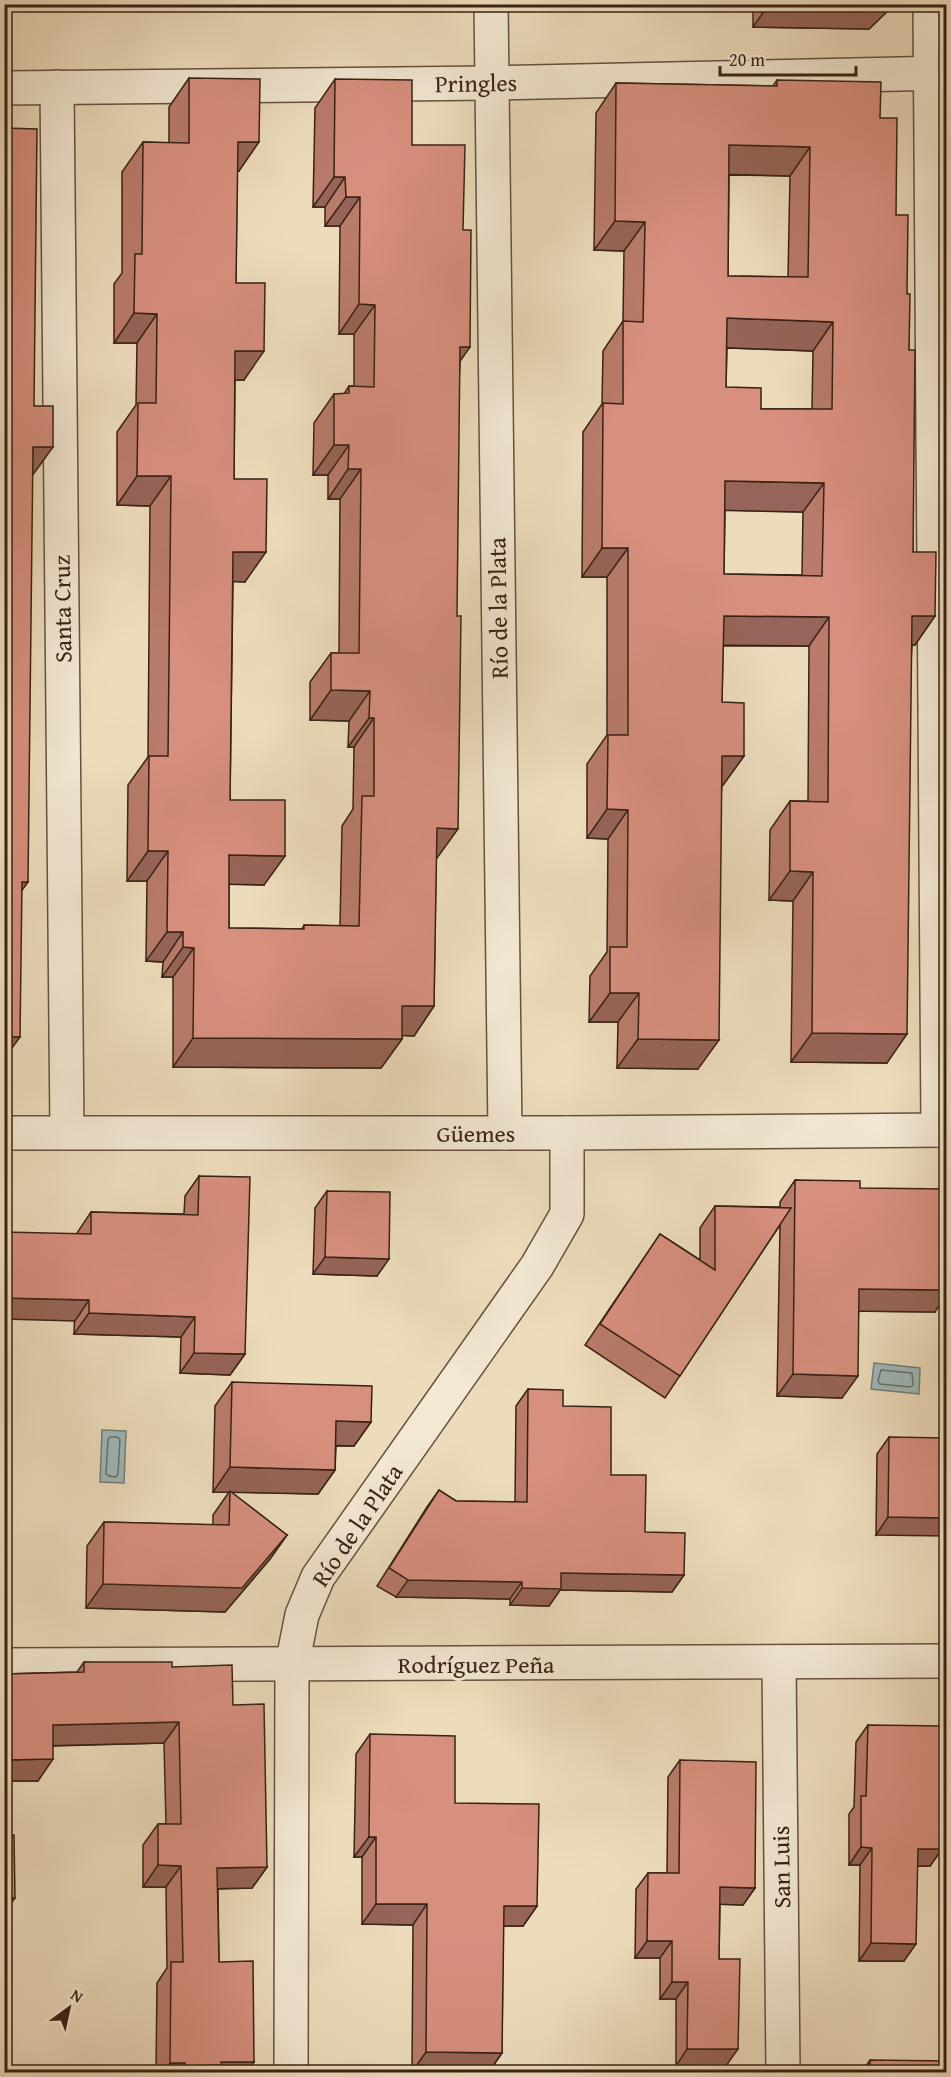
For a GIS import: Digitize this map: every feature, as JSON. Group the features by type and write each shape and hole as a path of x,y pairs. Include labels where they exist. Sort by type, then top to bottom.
{"street":[{"name":"Río de la Plata","path":"491,4 505,1133"},
{"path":"930,4 938,73 942,1130"},
{"name":"Pringles","path":"4,88 491,83 938,73"},
{"name":"Santa Cruz","path":"57,87 67,1132"},
{"name":"Güemes","path":"4,1132 567,1133 942,1130"},
{"name":"Río de la Plata","path":"291,2073 292,1665 302,1615 318,1578 537,1266 567,1214 567,1133"},
{"name":"Rodríguez Peña","path":"4,1665 946,1660"},
{"name":"San Luis","path":"779,1662 783,2073"}],"water":[{"path":"874,1363 920,1368 919,1394 871,1389"},
{"path":"102,1430 126,1431 124,1483 100,1482"}],"building":[{"path":"189,78 260,79 259,142 238,142 236,283 265,283 264,351 235,351 234,479 267,479 266,552 233,552 230,800 285,800 285,856 229,855 229,928 304,929 304,925 359,926 362,796 374,796 374,718 369,718 370,691 331,690 331,653 359,653 361,469 348,469 349,445 334,445 334,394 349,393 349,386 374,387 375,305 359,304 360,197 346,197 345,177 334,177 335,79 412,80 412,145 465,145 463,230 471,230 470,347 460,347 457,616 461,616 458,829 437,828 434,1006 402,1006 402,1039 193,1038 194,948 183,947 183,932 167,932 168,851 148,851 149,756 168,756 171,476 137,476 138,403 156,403 157,314 134,313 135,254 142,254 143,142 189,143"},
{"path":"777,80 881,82 880,118 897,118 896,215 908,215 909,350 915,350 913,552 936,552 935,616 912,616 907,1034 812,1033 813,872 790,871 790,801 828,802 829,617 724,616 722,702 744,703 744,756 722,756 719,1040 638,1039 639,993 610,993 610,947 627,947 628,810 607,809 608,735 628,735 628,548 602,548 603,403 623,404 623,321 643,322 645,222 615,221 616,83 777,86","holes":["729,145 810,147 808,277 728,276","727,318 833,322 832,409 761,409 761,388 726,387","725,481 824,483 822,576 724,574"]},
{"path":"4,128 37,129 34,406 53,406 53,447 33,447 28,882 22,882 20,1037 4,1037"},
{"path":"199,1176 250,1177 245,1354 194,1353 195,1317 89,1313 89,1300 4,1298 4,1232 91,1234 91,1212 198,1215"},
{"path":"795,1180 860,1181 860,1188 946,1189 946,1290 859,1289 858,1376 793,1374"},
{"path":"327,1191 390,1192 389,1259 325,1257"},
{"path":"715,1206 791,1208 680,1376 600,1324 660,1234 715,1270"},
{"path":"232,1382 372,1386 371,1422 336,1421 335,1470 230,1467"},
{"path":"528,1389 563,1390 563,1406 611,1407 611,1475 646,1475 645,1532 685,1533 684,1575 561,1573 561,1589 522,1588 522,1582 408,1580 389,1568 439,1490 456,1501 527,1502"},
{"path":"889,1437 945,1438 946,1518 888,1517"},
{"path":"230,1491 287,1535 242,1588 103,1584 104,1522 229,1525"},
{"path":"84,1662 172,1662 172,1667 232,1665 233,1705 264,1704 267,1867 217,1868 219,1962 253,1961 254,2062 221,2062 221,2065 185,2066 185,2063 170,2063 171,1962 183,1962 181,1866 158,1865 158,1824 181,1824 179,1722 53,1725 53,1759 4,1760 4,1674 84,1672"},
{"path":"868,1725 944,1726 942,1849 918,1849 916,1944 871,1943 872,1848 861,1847 861,1796 866,1796"},
{"path":"370,1734 455,1736 455,1803 539,1804 537,1906 504,1906 502,2053 426,2052 427,1904 376,1904 376,1837 369,1837"},
{"path":"680,1760 756,1762 755,1888 720,1887 719,1959 740,1959 738,2049 687,2049 688,1982 672,1982 672,1941 647,1941 648,1873 679,1873"},
{"path":"4,1835 14,1835 15,1898 4,1898"},
{"path":"870,2060 946,2061 946,2073 870,2073"},
{"path":"4,2067 39,2067 39,2073 4,2073"}]}
